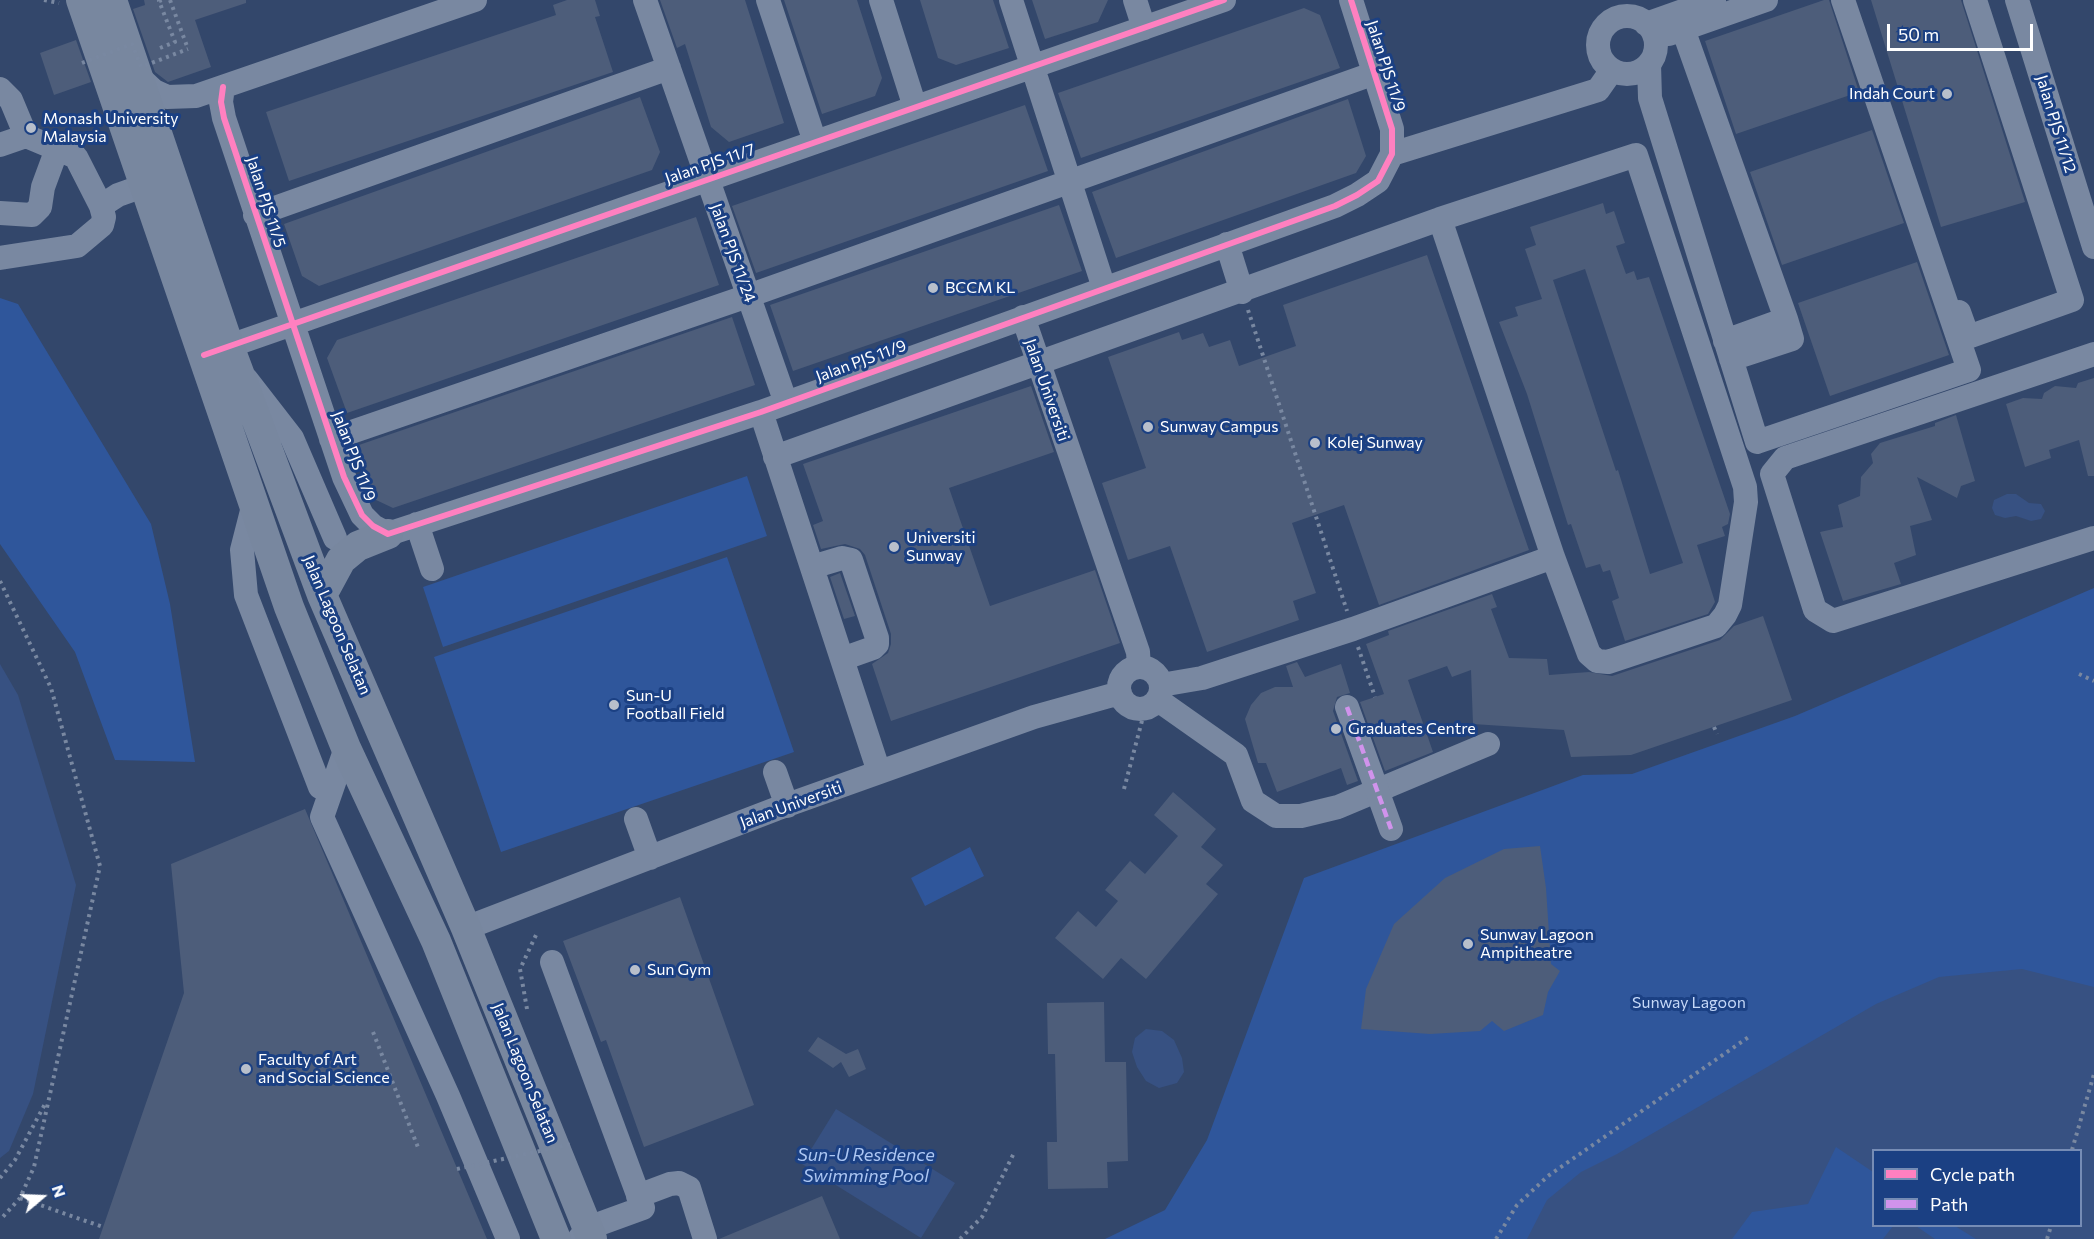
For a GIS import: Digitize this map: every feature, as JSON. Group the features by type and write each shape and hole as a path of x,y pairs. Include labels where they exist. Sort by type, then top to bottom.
{"main road":[{"name":"Jalan Lagoon Selatan","path":"81,0 91,60 223,356 322,595 466,928 572,1235"},
{"name":"Jalan Lagoon Selatan","path":"112,0 138,76 223,356 253,507 289,607 346,748 572,1235"},
{"path":"322,595 341,560 358,546 388,534"},
{"path":"436,941 466,928"}],"street":[{"path":"138,76 154,92 167,97 196,96 475,0"},
{"name":"Jalan PJS 11/24","path":"645,0 786,403"},
{"path":"768,0 814,142"},
{"path":"881,0 915,107"},
{"path":"1011,0 1104,288"},
{"path":"1135,0 1144,28"},
{"name":"Jalan PJS 11/7","path":"223,356 293,324 1224,0"},
{"name":"Jalan PJS 11/9","path":"293,324 352,497 373,526 388,534 761,412 1335,206 1357,195 1378,181 1392,154 1392,129 1351,0"},
{"path":"1639,20 1714,0"},
{"path":"1766,0 1683,29 1639,20 1611,20 1599,36 1599,55 1631,69 1650,98 1757,442 1969,370 1843,0"},
{"path":"1853,0 1968,337 2072,300 1974,0"},
{"name":"Jalan PJS 11/12","path":"2017,0 2083,188 2094,247"},
{"path":"1392,154 1598,90 1653,57 1639,20"},
{"path":"1683,29 1792,339 1728,350"},
{"path":"255,215 669,68"},
{"path":"331,439 748,296 1375,74"},
{"name":"Jalan PJS 11/5","path":"223,87 220,102 224,118 293,324"},
{"path":"0,89 11,100 26,136"},
{"path":"0,145 26,136 76,157 102,206 104,217 102,225 77,246 0,258"},
{"path":"0,213 32,215 40,207 57,149"},
{"path":"775,457 1039,365 1440,219 1636,155 1738,463 1746,502 1730,605 1716,626 1608,662 1597,661 1589,654 1553,557 1440,219"},
{"path":"102,206 118,195 146,185"},
{"path":"2044,216 2083,188"},
{"path":"1227,244 1242,292"},
{"name":"Jalan Universiti","path":"1023,317 1138,652 1139,667"},
{"path":"2094,354 1785,458 1772,474 1815,610 1833,621 2094,538"},
{"path":"223,356 292,438 335,538"},
{"path":"761,412 879,772"},
{"path":"253,507 242,550 246,595 320,787"},
{"path":"417,524 432,569"},
{"path":"1154,701 1152,670 1139,667 1123,677 1120,693 1123,701 1134,708 1148,708 1154,701 1202,678 1342,633 1553,557"},
{"path":"812,567 842,558 851,560 877,638 877,645 873,648 842,659"},
{"name":"Jalan Universiti","path":"466,928 879,772 1034,717 1120,693"},
{"path":"1154,701 1236,755 1253,801 1276,816 1301,816 1338,807 1488,744"},
{"path":"1347,707 1391,829"},
{"path":"346,748 322,817 448,1096 508,1239"},
{"path":"775,772 787,806"},
{"path":"636,819 650,858"},
{"path":"552,962 640,1202"},
{"path":"572,1235 640,1202 670,1184 679,1183 689,1188 705,1239"}],"path":[{"path":"160,48 175,42 159,1 162,0"},
{"path":"91,60 132,44 141,67 188,49 170,0"},
{"path":"1251,320 1334,572"},
{"path":"0,581 51,688 100,866 34,1167 20,1198 0,1220"},
{"path":"2079,674 2094,681"},
{"path":"1124,789 1154,701"},
{"path":"1714,727 1717,734"},
{"path":"529,1020 520,969 537,933"},
{"path":"373,1032 419,1150"},
{"path":"1496,1239 1517,1205 1548,1176 1750,1036"},
{"path":"2072,1149 2094,1074"},
{"path":"0,1178 15,1160 48,1098"},
{"path":"576,1138 580,1149"},
{"path":"457,1169 572,1144"},
{"path":"960,1239 982,1217 1015,1150"},
{"path":"20,1198 103,1227"}],"green space":[{"path":"0,298 18,304 151,524 170,604 195,762 115,760 75,652 0,544"},
{"path":"747,476 767,536 443,647 423,587"},
{"name":"Sun-U Football Field","path":"727,557 794,752 501,852 434,657"},
{"name":"Sunway Lagoon","path":"2094,588 2094,1239 1105,1239 1165,1210 1207,1140 1304,878 1583,775 1632,774 1795,716"},
{"path":"970,847 984,876 925,906 911,878"}],"water":[{"path":"2007,494 2016,494 2029,503 2041,504 2045,511 2041,519 2031,521 2016,516 2005,518 1995,515 1992,508 1994,500"},
{"path":"0,664 18,695 76,885 33,1094 9,1151 0,1158"},
{"path":"2022,969 2094,987 2094,1239 1976,1239 1957,1227 2082,1227 2082,1149 1872,1149 1872,1171 1836,1147 1808,1204 1752,1212 1732,1239 1527,1239 1547,1200 1581,1172 1617,1154 1876,1004 1939,977"},
{"path":"1146,1029 1162,1031 1174,1040 1182,1058 1184,1072 1177,1083 1159,1088 1146,1081 1137,1067 1132,1052 1135,1038"},
{"name":"Sun-U Residence Swimming Pool","path":"836,1109 955,1183 921,1238 802,1164"},
{"path":"1892,1227 1917,1227 1935,1239 1883,1239"}],"building":[{"path":"144,0 246,0 246,3 195,20 211,67 168,82 155,72 133,9 145,5"},
{"path":"567,0 595,0 600,16 595,17 613,72 289,181 266,112 556,15 553,5"},
{"path":"660,0 745,0 784,123 729,142 711,127 685,44 677,48"},
{"path":"784,0 857,0 882,78 875,96 822,114"},
{"path":"920,0 993,0 1009,48 956,65 938,58"},
{"path":"1032,0 1108,0 1098,22 1045,39"},
{"path":"1829,0 1859,92 1736,134 1705,41"},
{"name":"Indah Court","path":"1871,0 1961,0 2025,202 1941,227"},
{"path":"1304,8 1320,15 1340,68 1081,158 1058,93"},
{"path":"76,40 91,82 54,95 40,53"},
{"path":"640,97 660,152 652,170 319,286 302,276 284,224"},
{"path":"1348,99 1366,156 1356,173 1116,258 1092,192"},
{"path":"1025,105 1048,171 756,273 732,206"},
{"path":"1872,130 1904,223 1782,265 1750,172"},
{"path":"1603,203 1606,214 1614,211 1625,243 1616,246 1626,274 1634,271 1637,280 1649,277 1730,514 1728,524 1722,527 1725,536 1697,545 1715,602 1708,614 1625,641 1612,601 1619,598 1610,570 1603,572 1600,564 1586,568 1571,524 1568,525 1527,394 1499,322 1518,316 1515,307 1542,299 1525,249 1536,245 1530,227","holes":["1585,269 1683,563 1650,574 1618,470 1616,471 1553,280"]},
{"path":"1059,205 1082,271 793,371 770,305"},
{"path":"696,217 719,285 347,413 327,358 337,340"},
{"name":"Kolej Sunway","path":"1427,255 1529,550 1379,605 1344,505 1292,523 1316,593 1293,601 1299,620 1207,652 1170,546 1128,560 1102,483 1146,468 1108,357 1179,332 1182,340 1203,333 1209,347 1230,340 1239,366 1296,346 1283,305"},
{"path":"1917,262 1949,355 1830,396 1798,303"},
{"path":"732,317 755,385 393,508 374,499 356,446"},
{"path":"2094,378 2094,476 2088,476 2079,440 2049,450 2051,458 2025,467 2006,404 2023,398 2042,399 2044,393 2055,386 2076,388 2078,383"},
{"name":"Universiti Sunway","path":"1031,386 1054,452 949,488 990,606 1095,570 1120,643 891,721 872,664 888,653 891,634 865,555 860,549 845,544 821,549 813,525 823,521 803,464"},
{"path":"1956,415 1975,481 1961,486 1957,498 1917,477 1932,520 1910,526 1916,555 1894,563 1901,584 1843,601 1820,532 1843,527 1838,505 1860,496 1861,477 1873,463 1871,454 1880,443 1935,426 1935,423"},
{"path":"840,573 855,616 844,619 830,577"},
{"path":"1492,594 1497,607 1491,609 1509,658 1547,659 1549,675 1589,672 1612,676 1720,640 1734,626 1763,616 1792,700 1631,755 1571,757 1564,730 1473,724 1471,670 1452,677 1447,666 1408,680 1433,752 1385,771 1360,702 1384,694 1366,644 1389,635 1388,631"},
{"path":"1297,662 1305,677 1341,664 1350,693 1337,697 1333,711 1358,781 1347,785 1341,768 1277,792 1266,763 1258,763 1245,719 1251,705 1261,693 1275,687 1293,687 1286,666"},
{"path":"1173,792 1216,829 1201,847 1223,865 1206,884 1218,894 1146,979 1121,958 1103,979 1055,938 1078,911 1096,927 1118,901 1105,890 1130,861 1145,874 1178,836 1154,815"},
{"path":"305,809 487,1239 99,1239 184,993 171,864"},
{"name":"Sunway Lagoon Ampitheatre","path":"1540,846 1546,888 1551,964 1560,971 1548,992 1543,1015 1504,1031 1492,1021 1480,1031 1430,1034 1361,1029 1366,989 1394,924 1445,878 1504,849"},
{"path":"680,897 754,1105 644,1147 606,1040 601,1042 563,941"},
{"path":"1104,1002 1105,1062 1126,1062 1128,1161 1107,1162 1108,1188 1048,1189 1047,1142 1057,1142 1055,1054 1048,1054 1047,1003"},
{"path":"818,1037 846,1054 858,1049 866,1069 849,1077 841,1062 833,1068 808,1051"},
{"path":"822,1196 840,1239 719,1239"}],"marked path":[{"path":"1347,707 1391,829"}],"cycle path":[{"path":"204,355 1224,0"},
{"path":"223,87 221,102 224,118 344,477 362,515 373,526 388,534 761,412 1335,206 1357,195 1378,181 1392,154 1392,129 1351,0"}],"place":[{"name":"Indah Court","path":"1947,94"},
{"name":"Monash University Malaysia","path":"31,128"},
{"name":"BCCM KL","path":"933,288"},
{"name":"Sunway Campus","path":"1148,427"},
{"name":"Kolej Sunway","path":"1315,443"},
{"name":"Universiti Sunway","path":"894,547"},
{"name":"Sun-U Football Field","path":"614,705"},
{"name":"Graduates Centre","path":"1336,729"},
{"name":"Sunway Lagoon Ampitheatre","path":"1468,944"},
{"name":"Sun Gym","path":"635,970"},
{"name":"Faculty of Art and Social Science","path":"246,1069"}]}
